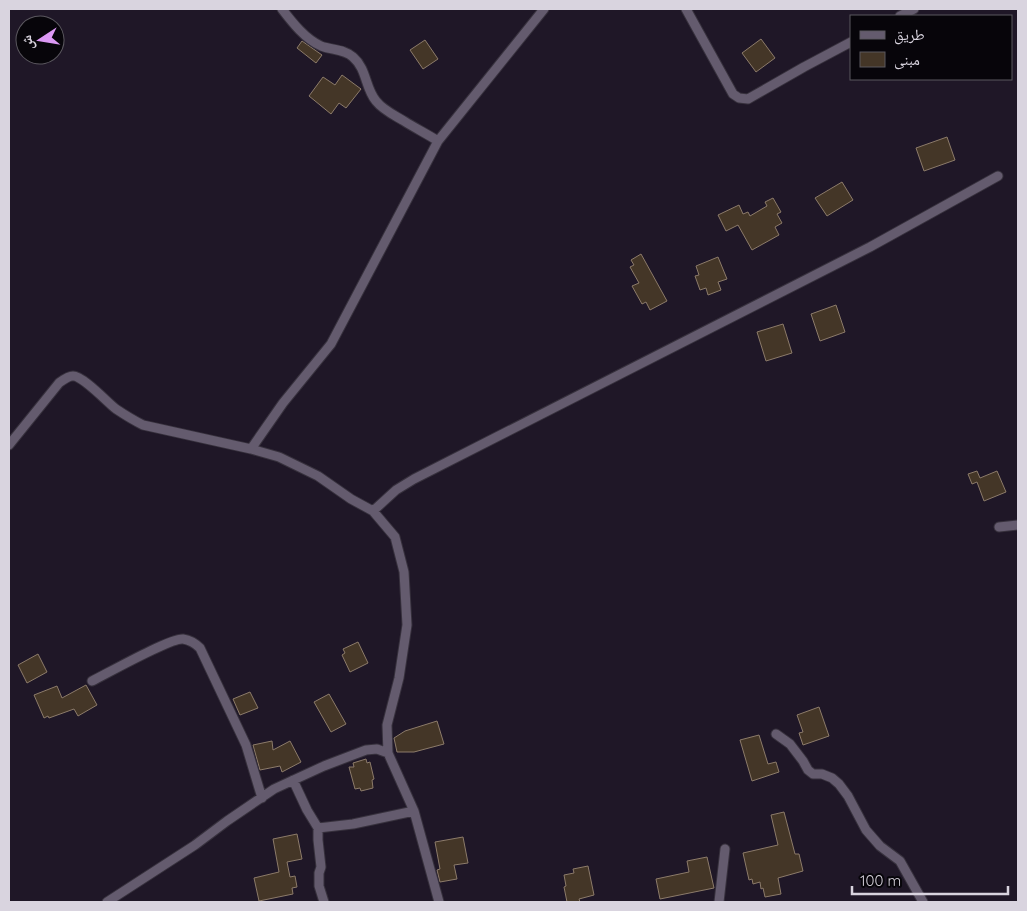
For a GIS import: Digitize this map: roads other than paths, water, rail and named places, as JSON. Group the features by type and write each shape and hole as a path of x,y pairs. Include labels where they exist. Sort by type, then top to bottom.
{"street":[{"path":"282,9 312,41 323,47 335,49 352,56 361,66 370,92 385,110 438,141"},
{"path":"251,449 284,403 331,344 438,141 544,9"},
{"path":"686,9 733,94 739,98 748,99 850,43"},
{"path":"902,15 914,9"},
{"path":"373,511 396,490 414,479 870,247 998,176"},
{"path":"9,445 59,383 73,376 81,378 114,408 143,424 279,457 318,476 373,511 395,537 404,572 407,616 399,678 387,725 388,753 414,811 439,902"},
{"path":"999,528 1018,525"},
{"path":"92,680 177,639 195,643 200,648 246,745 262,798"},
{"path":"776,734 790,744 808,770 813,774 822,774 832,778 839,784 848,796 866,830 880,846 900,861 923,902"},
{"path":"108,902 195,845 274,789 324,766 366,750 377,749 388,753"},
{"path":"293,780 318,828 321,859 319,886 324,902"},
{"path":"318,828 353,824 414,811"},
{"path":"719,902 725,849"}]}
